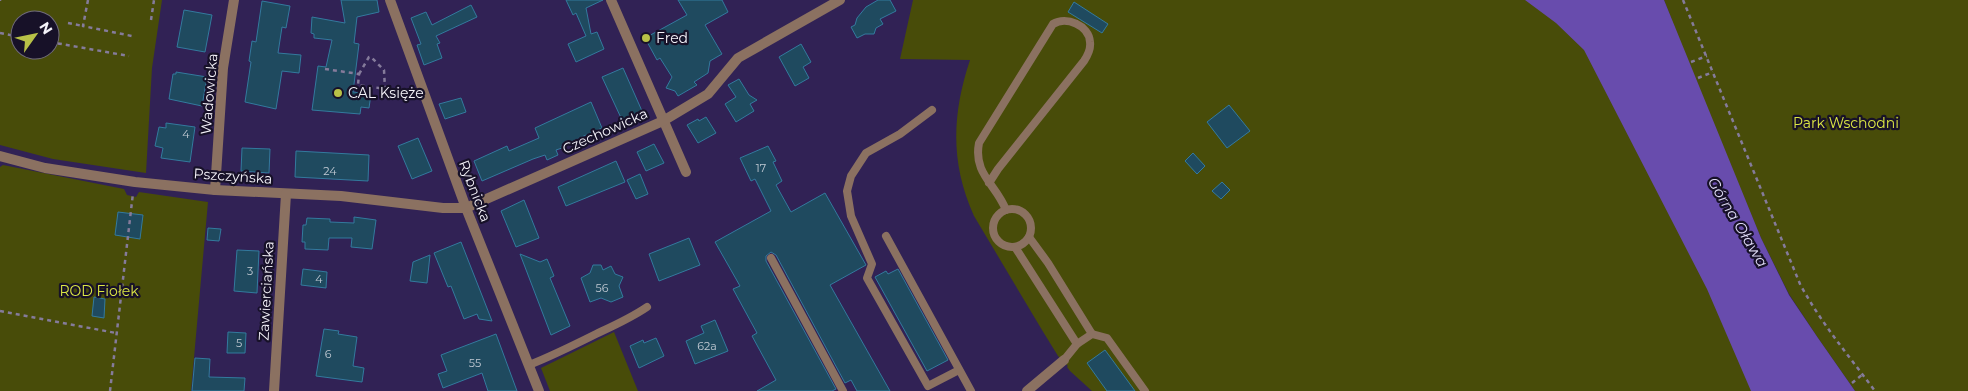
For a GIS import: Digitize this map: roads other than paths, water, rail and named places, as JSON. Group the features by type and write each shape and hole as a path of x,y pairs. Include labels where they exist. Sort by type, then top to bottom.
{"street":[{"name":"Wadowicka","path":"215,190 223,68 234,0"},
{"name":"Rybnicka","path":"390,0 466,208 539,391"},
{"name":"Czechowicka","path":"466,208 663,121 611,0"},
{"path":"686,172 663,121 708,94 738,58 840,0"},
{"name":"Pszczyńska","path":"0,156 45,168 134,182 215,190 376,199 443,208 466,208"},
{"name":"Zawierciańska","path":"274,391 286,194"},
{"path":"1026,391 1064,360"}],"lane":[{"path":"989,183 998,168 1090,51 1090,38 1077,24 1067,21 1058,21 1053,24 979,143 977,154 980,168 989,183 1003,202 1006,210"},
{"path":"932,110 900,134 866,153 851,176 847,191 851,216 872,264 867,278 928,386 959,370"},
{"path":"1015,209 1026,214 1031,226 1029,237 1022,245 1015,247 1001,244 993,231 994,221 1006,210 1015,209"},
{"path":"886,236 971,391"},
{"path":"1029,237 1048,263 1092,334 1107,338 1145,391"},
{"path":"1015,247 1077,344"},
{"path":"772,258 844,391"},
{"path":"529,365 622,322 647,307"},
{"path":"1064,360 1077,344 1092,334"}],"water":[{"name":"Górna Oława","path":"1525,0 1664,0 1761,238 1789,295 1855,391 1751,391 1707,289 1584,50 1556,23"}],"place":[{"name":"Fred","path":"646,38"},
{"name":"CAL Księże","path":"338,93"}],"park label":[{"name":"Park Wschodni","path":"1846,123"},
{"name":"ROD Fiołek","path":"99,291"}]}
